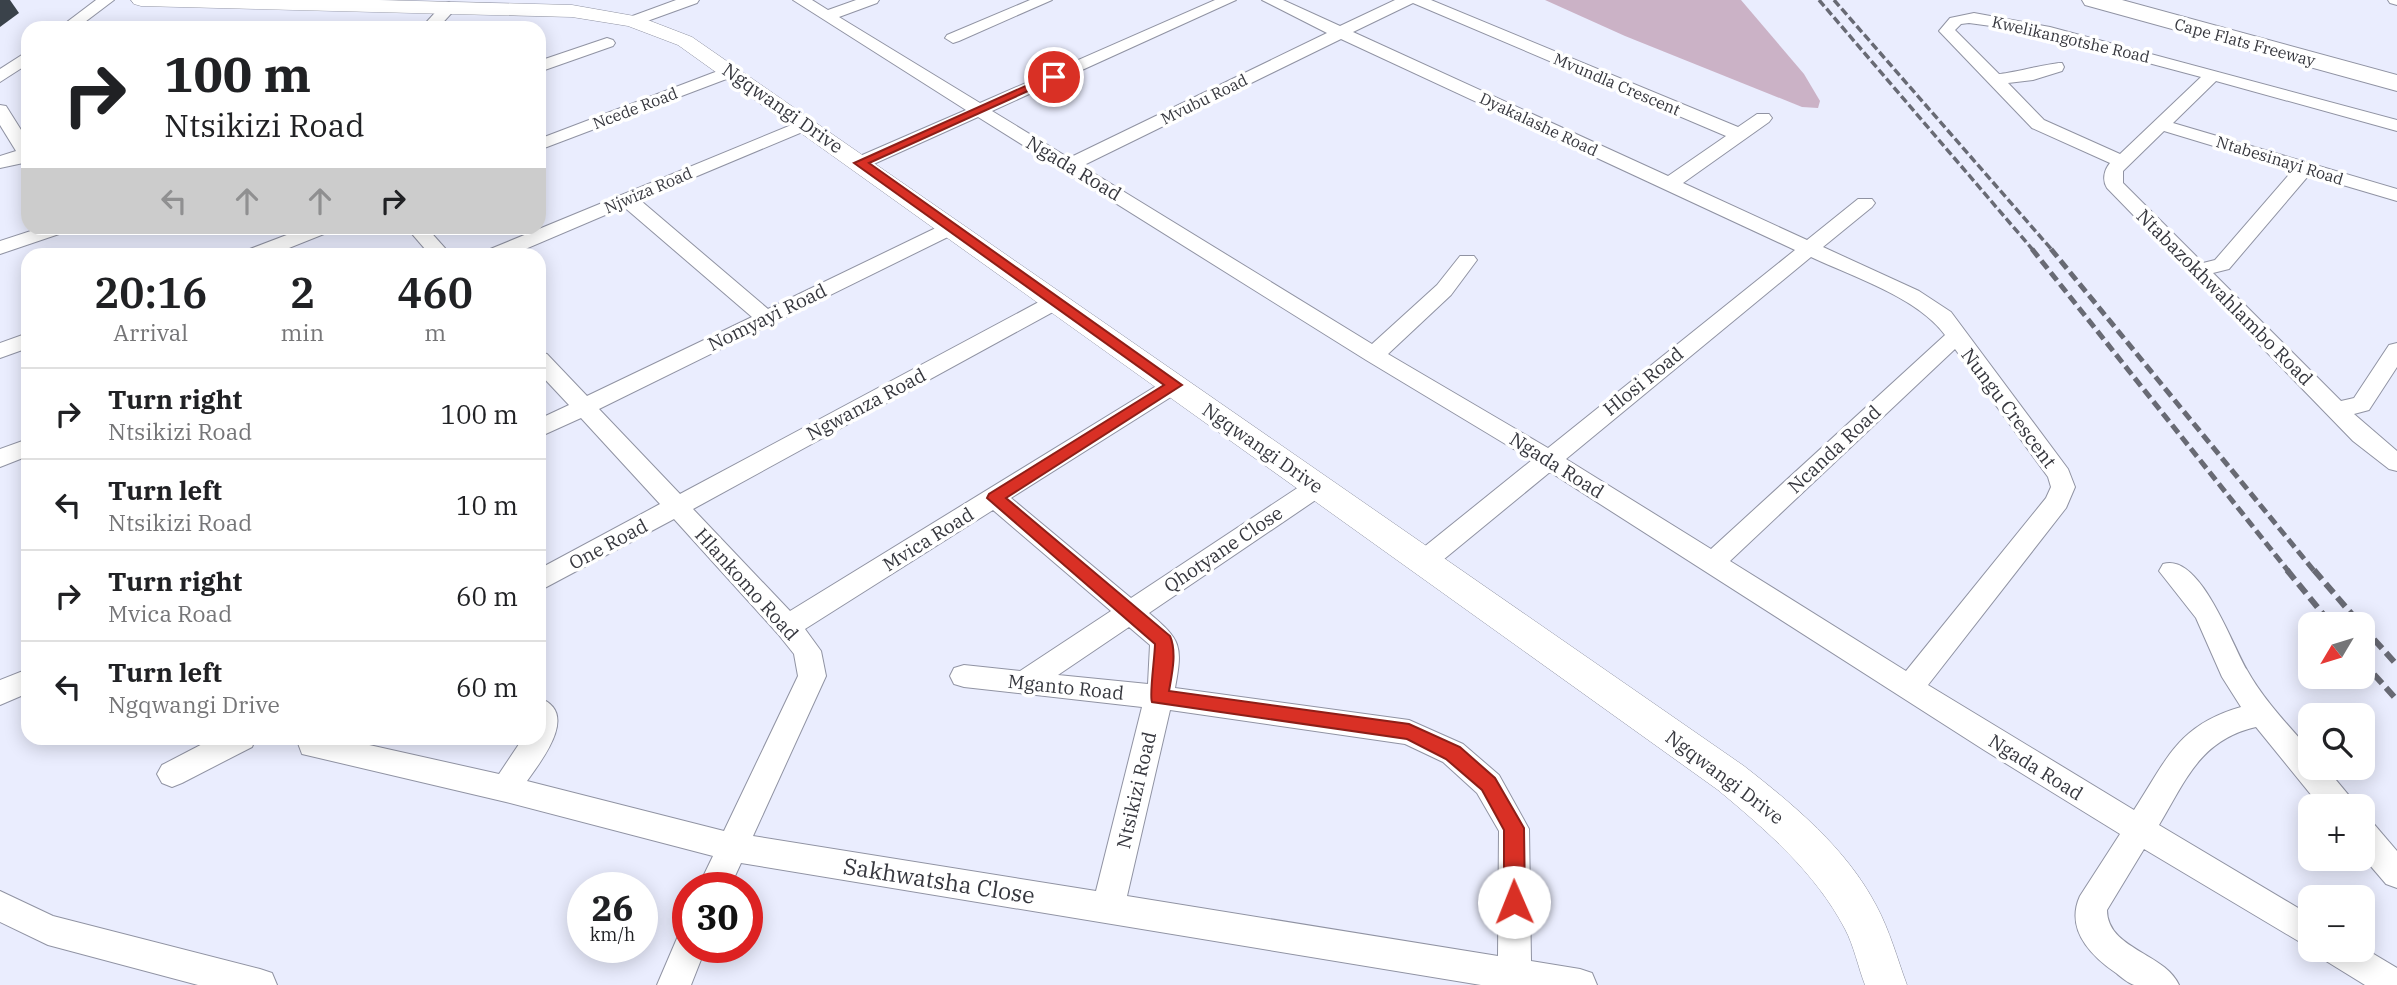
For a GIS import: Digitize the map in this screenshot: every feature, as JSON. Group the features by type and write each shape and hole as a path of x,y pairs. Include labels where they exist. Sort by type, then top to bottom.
{"highway":[{"name":"Cape Flats Freeway","path":"2094,0 2397,83"},
{"name":"Cape Flats Freeway","path":"2184,0 2223,10"}],"street":[{"path":"77,21 106,0"},
{"name":"Ngqwangi Drive","path":"141,0 572,11 633,21 685,41 1731,778 1782,820 1815,853 1860,915 1886,985"},
{"path":"633,21 691,0"},
{"name":"Ngada Road","path":"801,0 1374,355 1548,458 2139,830 2298,926"},
{"path":"827,16 871,0"},
{"path":"953,38 1044,0"},
{"path":"860,163 1228,0"},
{"name":"Dyakalashe Road","path":"1270,0 1808,249"},
{"path":"1340,33 1407,0"},
{"name":"Mvundla Crescent","path":"1418,0 1738,134"},
{"path":"436,21 449,7"},
{"name":"Kwelikangotshe Road","path":"2124,162 2038,124 1947,32 1951,23 1971,18 1993,20 2213,75"},
{"name":"Mvubu Road","path":"1069,165 1340,33"},
{"path":"546,65 607,43"},
{"path":"0,77 21,62"},
{"path":"1994,79 2033,75 2056,67"},
{"name":"Ncede Road","path":"546,142 731,71"},
{"path":"2124,162 2213,75 2397,126"},
{"path":"0,110 21,144"},
{"path":"1669,184 1763,118"},
{"name":"Njwiza Road","path":"546,232 806,124"},
{"name":"Ntabesinayi Road","path":"2162,125 2397,195"},
{"path":"0,162 21,156"},
{"name":"Ntabazokhwahlambo Road","path":"2124,162 2113,174 2116,188 2336,409 2377,449 2397,463"},
{"path":"2198,270 2222,265 2305,167"},
{"path":"626,198 766,318"},
{"name":"Hlosi Road","path":"1423,562 1865,203"},
{"name":"Nomyayi Road","path":"546,425 951,228"},
{"path":"0,248 38,235"},
{"path":"270,248 304,235"},
{"name":"Njwiza Road","path":"509,248 539,235"},
{"name":"Nungu Crescent","path":"1808,249 1925,303 1943,317 2059,475 2063,487 2057,502 1910,687"},
{"path":"1374,355 1444,290 1467,260"},
{"name":"Ngwanza Road","path":"677,507 1055,302"},
{"name":"Ncanda Road","path":"1713,562 1933,355 1956,337"},
{"path":"0,351 21,343"},
{"path":"2336,409 2361,405 2397,350"},
{"name":"Hlankomo Road","path":"546,366 788,626 807,651 812,676 720,872"},
{"name":"Mvica Road","path":"788,626 1174,385"},
{"path":"0,459 21,450"},
{"name":"Qhotyane Close","path":"1025,682 1317,486"},
{"name":"Ntsikizi Road","path":"995,498 1164,641 1164,672 1108,909"},
{"name":"One Road","path":"546,577 677,507"},
{"path":"2172,571 2207,612 2236,677 2262,714 2329,794"},
{"name":"Mganto Road","path":"964,676 1158,697 1409,732 1453,753 1488,784 1514,828 1515,981"},
{"path":"0,693 21,683"},
{"path":"2162,985 2110,950 2091,926 2091,908 2189,749 2206,733 2224,723 2262,714"},
{"path":"172,774 228,745"},
{"name":"Sakhwatsha Close","path":"312,745 506,789 731,847 1108,909 1515,981 1580,985"},
{"path":"506,789 535,745"},
{"path":"2375,848 2397,874"},
{"path":"0,906 48,929 260,985"},
{"path":"2358,962 2395,985"},
{"path":"674,985 683,963"}],"shaded area":[{"path":"1545,0 1741,0 1804,74 1820,101 1818,108 1802,107 1625,36"}],"railway":[{"path":"1819,0 2033,250"},
{"path":"1834,0 2052,250"},
{"path":"2032,249 2289,572"},
{"path":"2051,249 2315,572"},
{"path":"2287,570 2321,612"},
{"path":"2314,570 2350,612"},
{"path":"2375,640 2397,665"},
{"path":"2375,675 2397,700"}],"route":[{"path":"1054,77 860,163 1174,385 995,498 1164,641 1164,672 1158,697 1409,732 1453,753 1488,784 1514,828 1514,902"}]}
